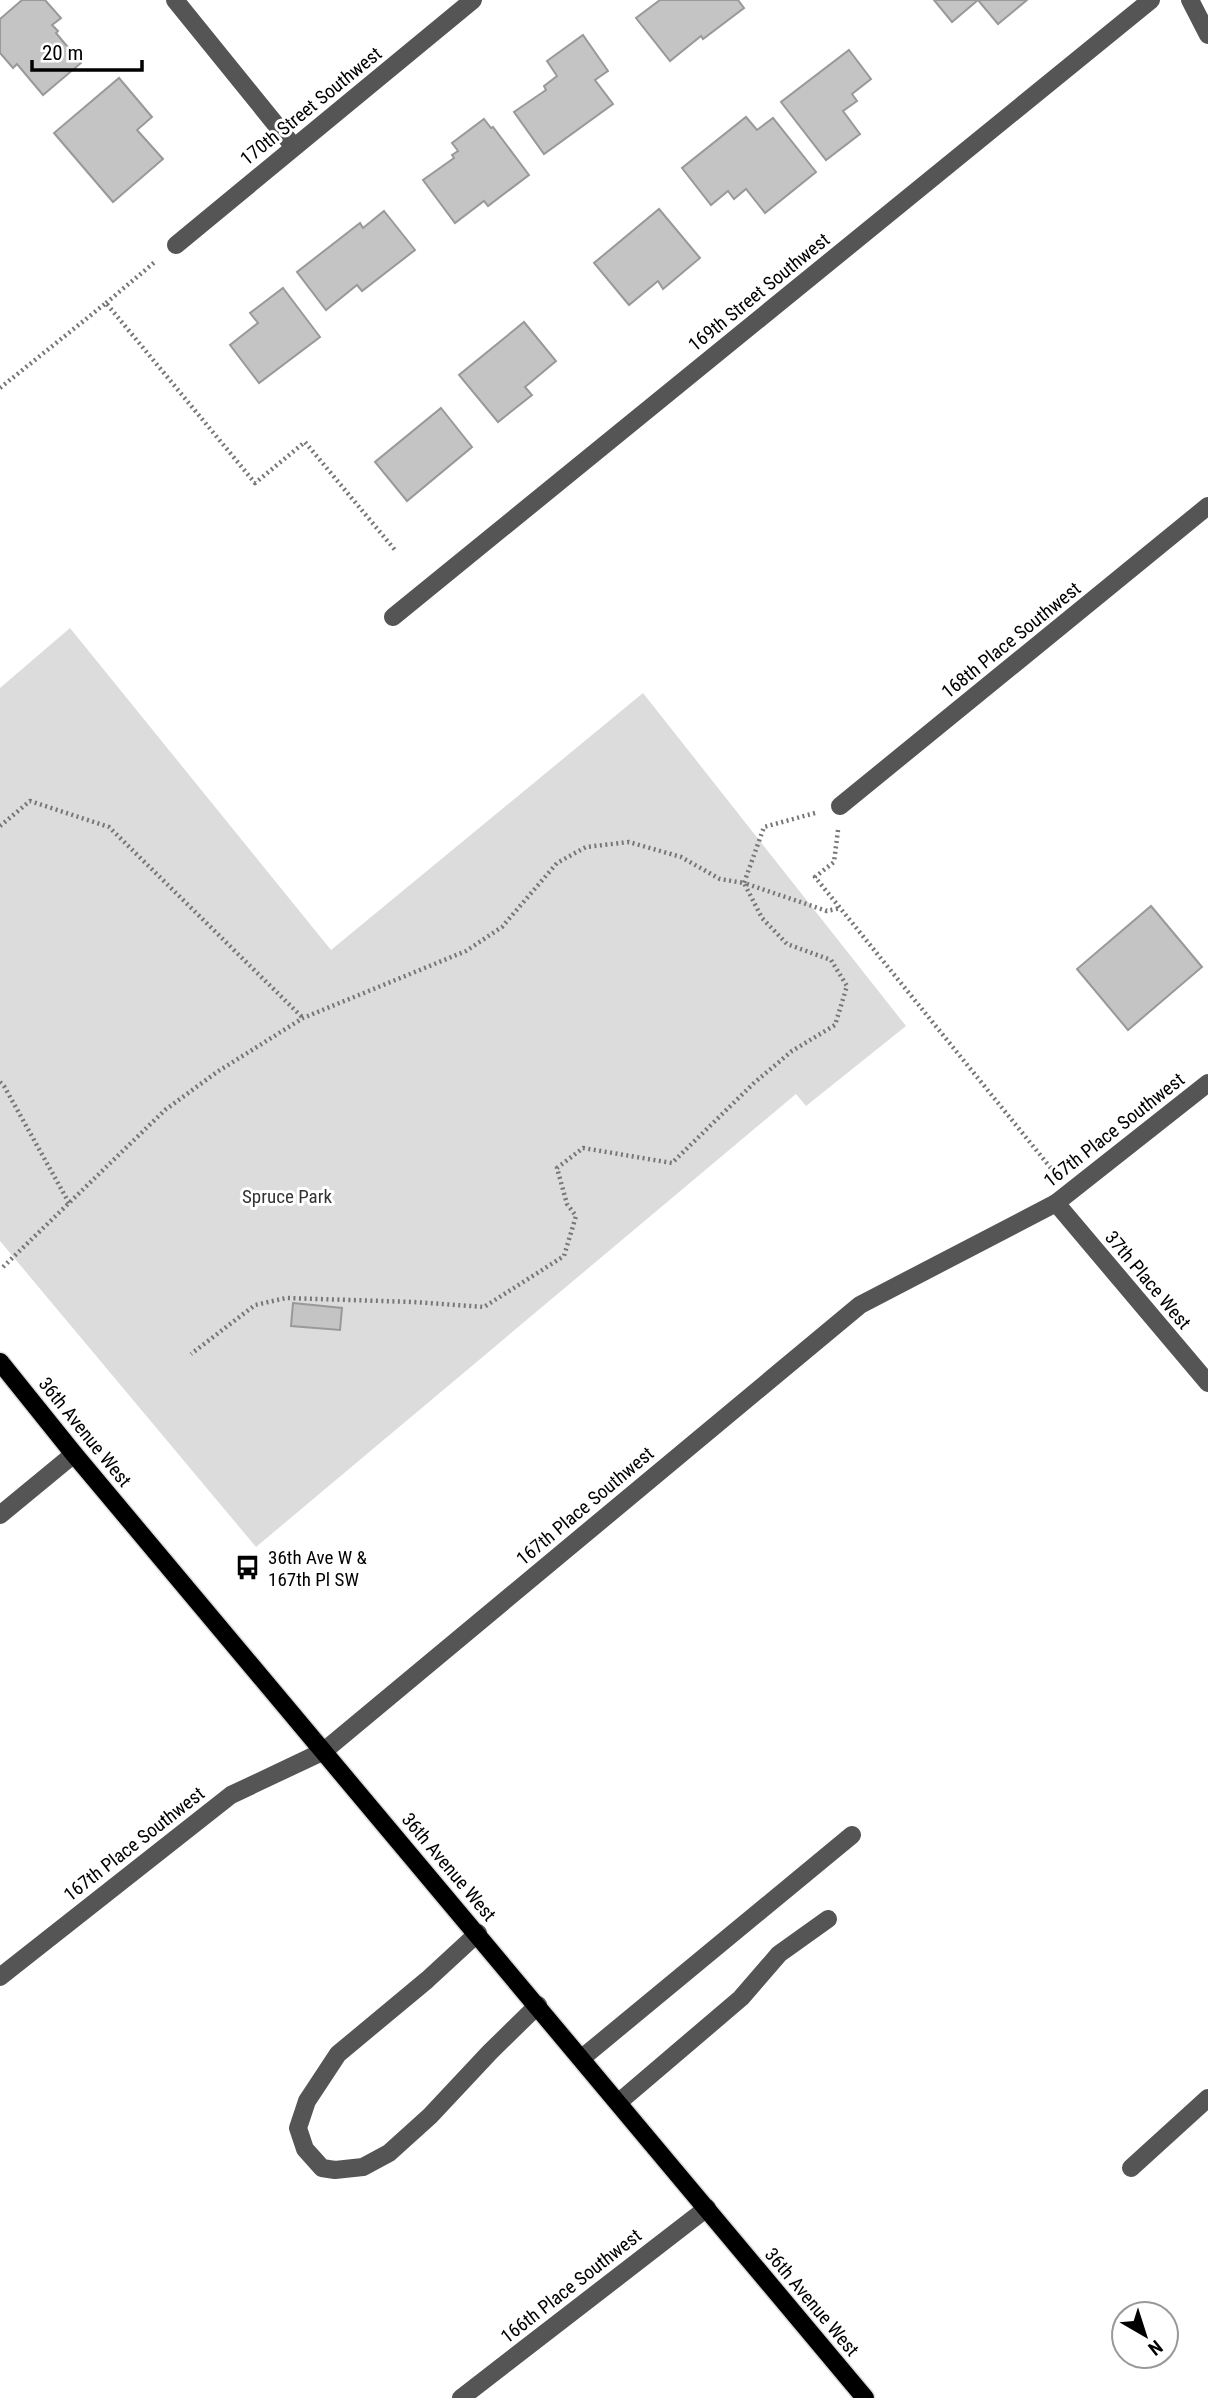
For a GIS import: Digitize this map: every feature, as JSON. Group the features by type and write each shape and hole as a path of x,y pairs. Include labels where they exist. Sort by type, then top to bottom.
{"main road":[{"name":"36th Avenue West","path":"0,1362 74,1454 865,2398"}],"street":[{"path":"175,0 294,147"},
{"name":"170th Street Southwest","path":"176,245 473,0"},
{"name":"169th Street Southwest","path":"393,617 1152,0"},
{"path":"1190,0 1208,35"},
{"name":"168th Place Southwest","path":"840,806 1208,506"},
{"name":"167th Place Southwest","path":"0,1977 231,1795 324,1751 860,1306 1063,1198 1208,1083"},
{"name":"37th Place West","path":"1063,1198 1208,1383"},
{"path":"0,1516 74,1454"},
{"path":"582,2058 852,1835"},
{"path":"619,2102 741,1998 779,1954 828,1919"},
{"path":"478,1933 427,1980 338,2053 307,2101 298,2128 305,2149 322,2168 335,2170 363,2167 389,2153 430,2116 538,2005"},
{"path":"1131,2168 1208,2098"},
{"name":"166th Place Southwest","path":"461,2398 707,2208"}],"path":[{"path":"0,388 176,245"},
{"path":"106,303 255,483 305,442 395,550"},
{"path":"0,826 30,801 108,827 303,1018"},
{"path":"191,1354 255,1305 286,1298 484,1307 564,1256 576,1216 567,1204 557,1168 583,1148 672,1163 754,1083 792,1052 835,1025 847,986 831,960 787,944 762,918 744,883 764,827 840,806 834,862 815,877 1063,1198"},
{"path":"3,1267 165,1110 217,1072 303,1018 466,951 502,927 557,863 586,847 629,842 681,857 720,879 744,883 827,911 840,908"},
{"path":"0,1082 69,1203"}],"green space":[{"name":"Spruce Park","path":"70,628 331,950 643,693 906,1026 806,1106 796,1094 256,1547 0,1241 0,688"}],"building":[{"path":"22,0 45,0 61,18 52,25 58,31 56,33 81,63 43,95 17,64 13,68 0,53 0,19"},
{"path":"660,0 738,0 744,8 703,39 701,36 670,61 636,18"},
{"path":"934,0 978,0 952,22"},
{"path":"978,0 1027,0 998,24"},
{"path":"583,35 608,71 595,80 613,104 544,154 514,112 546,90 544,86 557,76 547,61"},
{"path":"849,50 871,79 852,94 857,101 843,111 860,134 826,160 781,102"},
{"path":"119,78 152,117 137,130 163,159 113,202 54,133"},
{"path":"746,117 757,130 773,118 816,172 765,213 746,189 734,199 728,191 711,205 682,168"},
{"path":"484,119 529,175 488,206 484,201 455,223 423,180 454,158 452,155 458,151 452,143"},
{"path":"659,209 700,258 663,289 658,281 629,305 594,263"},
{"path":"384,211 415,250 362,291 357,285 326,310 297,272 360,223 363,228"},
{"path":"283,288 320,337 259,383 230,345 258,323 250,313"},
{"path":"524,322 556,361 525,387 532,395 498,422 459,375"},
{"path":"441,408 472,447 407,501 375,462"},
{"path":"1151,906 1202,967 1128,1030 1077,969"},
{"path":"293,1303 342,1308 340,1330 291,1326"}],"place":[{"name":"36th Ave W & 167th Pl SW","path":"248,1568"}]}
